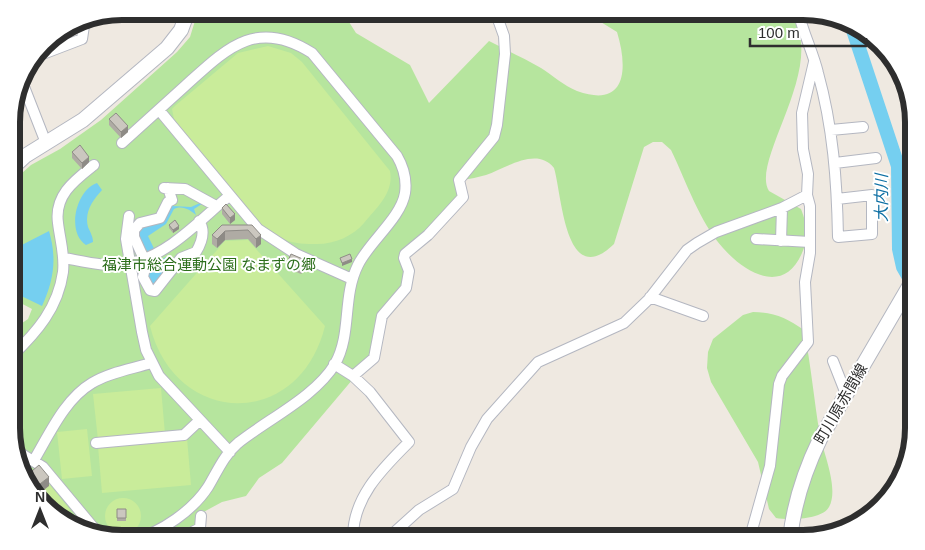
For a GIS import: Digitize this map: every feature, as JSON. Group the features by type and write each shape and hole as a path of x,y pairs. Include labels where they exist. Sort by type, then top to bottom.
{"main road":[{"path":"20,162 101,106 167,48 181,30 185,20"},
{"name":"町川原赤間線","path":"791,530 796,501 807,467 846,394 905,293"}],"street":[{"path":"354,376 374,358 382,316 406,288 409,270 404,258 405,254 428,235 463,197 459,180 494,137 505,54 504,36 498,20"},
{"path":"801,20 814,62 831,130 835,163 838,237 872,234 872,195 837,199"},
{"path":"48,52 82,39 84,28"},
{"path":"122,143 223,52 244,40 255,37 276,37 293,42 312,53 397,156 403,167 406,180 403,202 358,263 347,298 344,337 334,364 318,384 230,452 207,488 190,508 157,530"},
{"path":"752,530 770,466 779,384 782,376 808,342 805,282 810,242 810,206 807,196 808,174 803,149 802,113 814,62"},
{"path":"25,89 46,144"},
{"path":"159,110 258,229 296,254 352,279"},
{"path":"831,130 863,127"},
{"path":"835,163 876,158"},
{"path":"20,348 38,330 52,309 61,283 64,258 58,223 59,203 67,188 94,165"},
{"path":"199,221 203,229 198,249 192,254 180,258 155,291 150,290 143,277 146,258 134,237 134,230 140,223 160,218 168,202 172,200 166,188 185,189 216,206"},
{"path":"64,258 105,265 130,263 146,258 171,243 229,196"},
{"path":"395,530 453,489 471,447 487,419 538,362 624,323 650,297 675,264 697,243 716,232 782,208 807,196"},
{"path":"780,240 782,208"},
{"path":"129,216 126,239 144,341 151,363 159,376 230,452"},
{"path":"756,239 810,242"},
{"path":"171,243 180,258"},
{"path":"650,297 703,316"},
{"path":"833,361 846,394"},
{"path":"34,460 66,408 85,388 105,377 151,363"},
{"path":"334,364 354,376 370,392 409,442 383,467 367,488 361,504 356,530"},
{"path":"96,443 184,435 200,420"},
{"path":"23,454 43,467 92,525"},
{"path":"196,530 200,528 201,516"},
{"path":"400,525 400,530"}],"green space":[{"name":"福津市総合運動公園 なまずの郷","path":"195,20 348,20 356,33 410,65 429,103 489,41 535,64 572,89 594,95 606,94 615,90 620,82 622,71 622,59 617,32 598,20 792,20 799,31 801,55 797,81 770,157 766,176 769,191 801,209 805,220 806,242 794,266 785,274 775,277 764,276 743,266 723,248 707,226 671,150 662,142 653,142 644,147 614,244 598,256 585,256 576,248 569,234 564,216 554,168 547,162 539,159 530,159 486,175 463,180 468,196 408,255 412,272 383,319 380,347 282,463 259,478 246,496 222,502 198,515 197,525 188,530 122,530 96,527 65,512 65,485 37,485 23,454 20,428 20,324 28,319 32,309 20,303 20,175 31,165 60,149 101,120 177,52 190,37"},
{"path":"268,46 291,53 302,62 390,171 391,179 387,193 379,205 360,228 337,241 324,244 296,243 288,241 268,230 238,202 174,119 172,109 238,53"},
{"path":"248,240 325,326 311,360 290,384 265,399 237,403 210,398 184,383 164,359 150,326 225,241"},
{"path":"753,312 780,316 804,330 820,436 832,481 832,500 829,507 812,517 796,519 776,518 769,509 758,462 711,382 707,368 708,352 713,339 743,315"},
{"path":"161,388 165,434 98,440 93,394"},
{"path":"87,429 92,476 62,479 57,432"},
{"path":"187,438 191,485 102,493 98,446"},
{"path":"40,473 50,485 37,485 35,481"},
{"path":"123,498 136,503 141,516 136,529 110,529 105,516 110,503"},
{"path":"65,504 70,510 65,512"}],"water":[{"path":"97,183 102,190 93,202 87,216 93,242 86,245 76,231 76,212 84,194"},
{"path":"202,204 194,209 196,215 183,208 174,209 166,224 148,236 160,261 166,257 173,259 173,263 154,288 145,277 147,250 142,248 139,231 144,227 159,224 172,206 191,207"},
{"path":"49,231 53,250 53,269 52,278 42,306 20,295 20,246"}],"building":[{"path":"116,113 128,126 121,132 109,119"},
{"path":"80,145 89,157 82,163 72,152"},
{"path":"226,204 235,214 230,218 222,208"},
{"path":"175,220 179,226 173,230 169,225"},
{"path":"222,225 252,225 261,235 256,239 248,230 225,231 217,239 212,235"},
{"path":"291,254 305,260 301,268 287,263"},
{"path":"350,254 352,259 342,263 340,258"},
{"path":"39,465 49,477 39,485 31,472"},
{"path":"117,509 126,509 126,518 117,518"}],"waterway":[{"name":"大内川","path":"854,34 898,166 899,249 905,270"}]}
